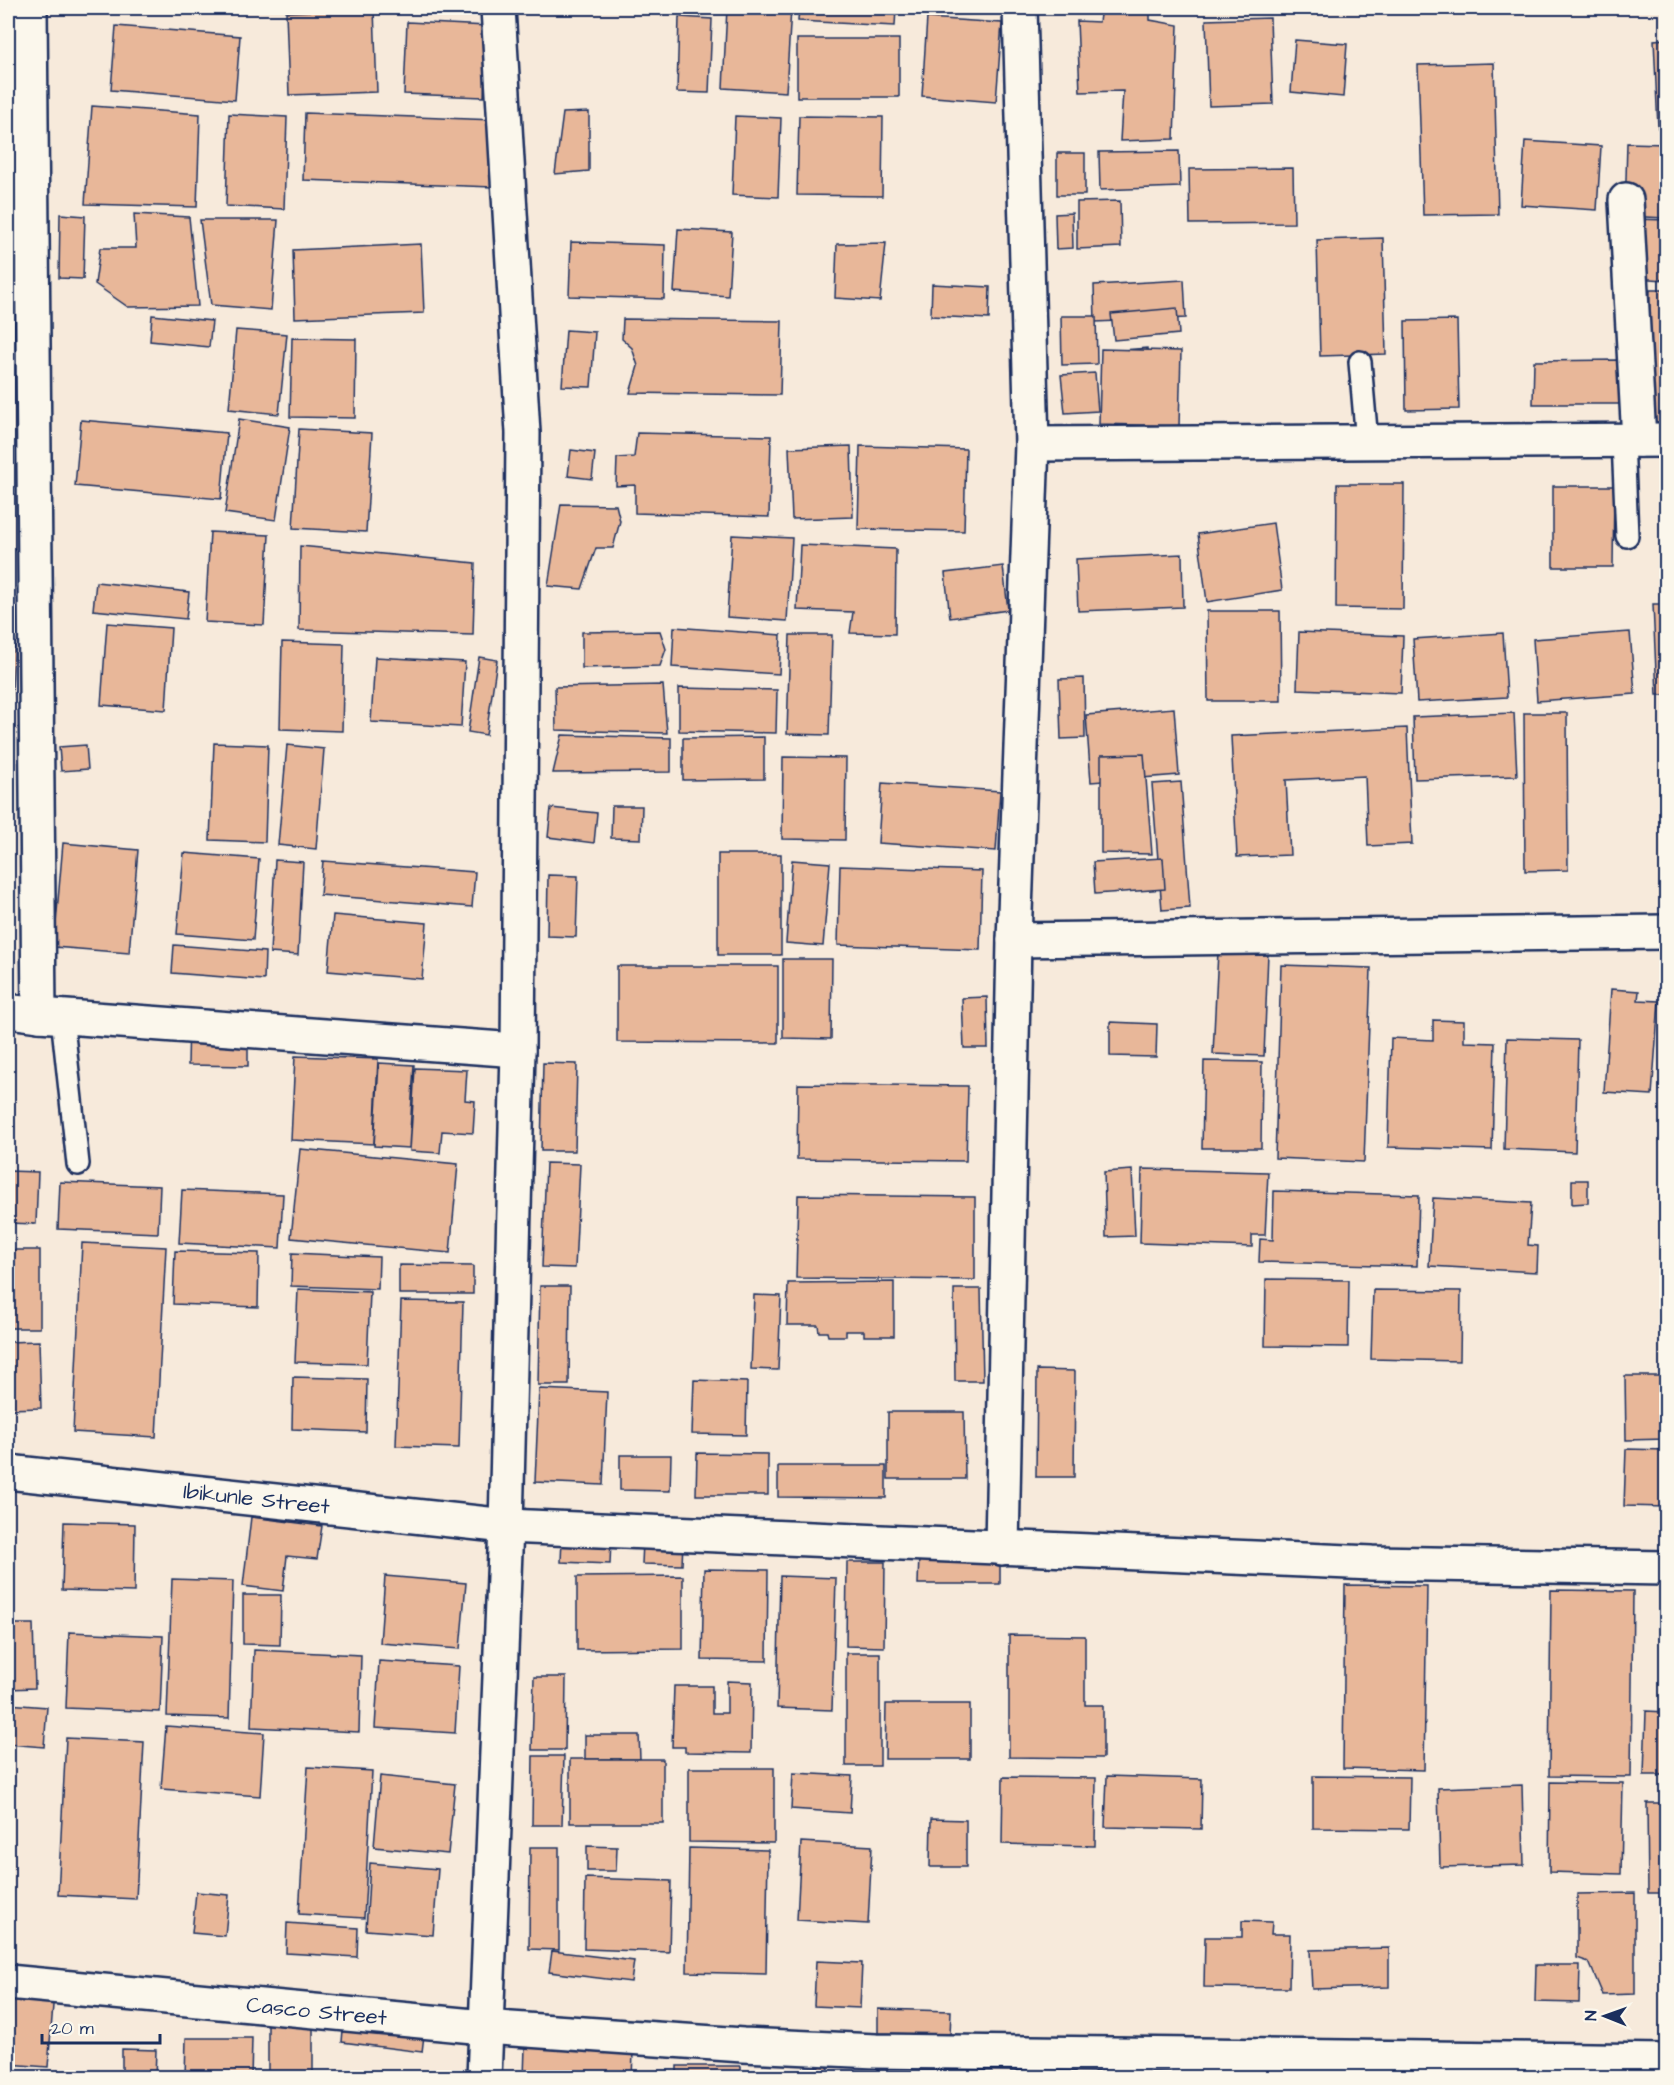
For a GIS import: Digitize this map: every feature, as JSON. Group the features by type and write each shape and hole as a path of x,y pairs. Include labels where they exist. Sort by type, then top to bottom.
{"street":[{"path":"484,2078 484,2026 506,1526 518,1050 523,433 498,8"},
{"path":"1002,1548 1014,940 1032,444 1020,8"},
{"path":"27,9 36,1015 518,1050"},
{"path":"1032,444 1643,440 1626,200"},
{"path":"1014,940 1666,932"},
{"name":"Ibikunle Street","path":"8,1472 506,1526 1372,1563 1666,1568"},
{"name":"Casco Street","path":"8,1982 484,2026 743,2045 876,2051 1666,2061"}],"lane":[{"path":"1360,362 1367,442"},
{"path":"1627,536 1643,440"},
{"path":"36,1015 78,1164"}],"building":[{"path":"727,8 791,8 786,92 723,88"},
{"path":"799,8 896,8 895,26 798,21"},
{"path":"1101,8 1150,8 1150,20 1178,25 1174,139 1120,141 1123,91 1080,92 1077,21 1099,22"},
{"path":"374,9 377,92 289,95 286,12"},
{"path":"679,17 712,19 709,93 677,92"},
{"path":"927,18 1002,23 996,102 922,96"},
{"path":"1270,18 1273,104 1209,106 1206,20"},
{"path":"407,22 487,26 484,97 404,94"},
{"path":"116,26 240,36 235,100 111,90"},
{"path":"797,39 899,39 899,97 797,97"},
{"path":"1666,39 1666,127 1658,128 1654,40"},
{"path":"1295,40 1347,44 1343,97 1291,92"},
{"path":"1494,63 1498,214 1423,215 1418,65"},
{"path":"92,106 200,114 197,207 85,204"},
{"path":"589,112 589,171 555,174 563,113"},
{"path":"305,113 496,120 493,187 303,180"},
{"path":"229,114 287,117 284,209 226,206"},
{"path":"735,116 781,118 778,197 732,195"},
{"path":"799,116 883,117 882,196 797,195"},
{"path":"1525,141 1601,146 1597,210 1521,205"},
{"path":"1627,143 1666,144 1666,218 1625,216"},
{"path":"1179,151 1180,187 1100,190 1099,152"},
{"path":"1057,153 1085,153 1085,195 1057,195"},
{"path":"1293,168 1294,223 1190,224 1189,169"},
{"path":"1120,201 1121,247 1077,249 1077,202"},
{"path":"1072,213 1073,248 1056,249 1055,214"},
{"path":"60,214 85,216 83,279 59,278"},
{"path":"134,214 189,217 198,306 128,307 95,284 100,248 136,248"},
{"path":"1636,219 1666,220 1666,280 1633,278"},
{"path":"200,220 278,220 271,310 211,305"},
{"path":"678,229 732,232 728,296 674,292"},
{"path":"1383,238 1386,354 1320,356 1317,240"},
{"path":"571,242 665,245 664,299 569,296"},
{"path":"886,243 880,301 835,298 837,244"},
{"path":"421,244 424,313 295,318 293,250"},
{"path":"1184,280 1186,318 1095,322 1094,285"},
{"path":"932,284 990,287 989,319 931,316"},
{"path":"1650,290 1666,290 1666,424 1647,423"},
{"path":"1177,308 1179,334 1114,340 1111,314"},
{"path":"152,315 212,321 209,347 150,341"},
{"path":"1061,316 1096,316 1097,364 1062,365"},
{"path":"623,319 782,321 780,395 630,393 638,366 632,348 622,339"},
{"path":"1457,320 1459,409 1406,410 1405,321"},
{"path":"236,330 287,334 279,414 229,409"},
{"path":"566,330 595,332 591,387 562,386"},
{"path":"292,338 356,339 355,418 290,417"},
{"path":"8,345 20,345 20,374 8,373"},
{"path":"1147,348 1151,391 1114,394 1111,351"},
{"path":"1101,349 1181,351 1179,426 1099,424"},
{"path":"1618,360 1619,404 1533,404 1534,361"},
{"path":"1095,373 1098,411 1065,413 1061,375"},
{"path":"239,419 290,427 276,520 225,513"},
{"path":"81,420 227,433 221,499 75,486"},
{"path":"299,429 372,433 366,532 293,528"},
{"path":"637,433 771,436 769,517 635,513 635,485 616,486 617,458 634,457"},
{"path":"851,446 853,517 792,519 789,448"},
{"path":"860,446 966,449 964,531 858,529"},
{"path":"571,450 595,453 592,479 568,476"},
{"path":"1337,484 1404,484 1403,609 1336,608"},
{"path":"1553,486 1614,486 1613,567 1553,567"},
{"path":"561,504 616,505 620,521 613,548 596,548 582,589 548,586"},
{"path":"1273,523 1282,590 1207,602 1198,534"},
{"path":"210,532 269,535 264,625 205,622"},
{"path":"732,535 792,538 787,621 727,617"},
{"path":"800,545 896,549 895,634 850,633 853,612 797,610"},
{"path":"300,546 475,563 473,635 299,630"},
{"path":"1182,554 1183,607 1078,611 1076,559"},
{"path":"1003,566 1008,610 950,618 945,573"},
{"path":"96,582 189,592 186,619 93,610"},
{"path":"1653,604 1666,604 1666,695 1657,695"},
{"path":"1207,611 1280,611 1281,701 1208,701"},
{"path":"107,623 171,628 166,710 101,705"},
{"path":"674,627 781,635 779,674 672,667"},
{"path":"660,631 666,649 660,666 582,668 582,632"},
{"path":"1299,632 1403,636 1401,693 1297,689"},
{"path":"1630,632 1635,694 1537,701 1533,639"},
{"path":"1503,633 1507,697 1417,702 1413,639"},
{"path":"790,635 832,635 829,735 787,734"},
{"path":"8,639 15,639 11,708 8,708"},
{"path":"282,642 344,644 342,731 280,729"},
{"path":"375,657 465,662 461,727 371,722"},
{"path":"479,657 497,660 486,735 468,732"},
{"path":"1084,678 1085,738 1061,739 1059,679"},
{"path":"663,685 667,733 556,730 555,687"},
{"path":"679,688 777,690 776,733 679,731"},
{"path":"1174,708 1179,775 1091,782 1086,715"},
{"path":"1514,713 1517,776 1415,779 1413,717"},
{"path":"1524,713 1567,713 1568,870 1525,871"},
{"path":"1407,728 1412,844 1368,846 1365,776 1286,780 1290,855 1237,857 1231,736"},
{"path":"562,735 671,738 671,772 553,773"},
{"path":"764,737 764,779 683,780 683,738"},
{"path":"214,743 268,745 265,842 210,840"},
{"path":"86,745 88,769 61,771 59,747"},
{"path":"287,745 324,749 316,849 278,845"},
{"path":"1144,754 1152,854 1101,853 1101,755"},
{"path":"783,757 846,758 845,840 782,839"},
{"path":"1181,782 1190,908 1162,910 1152,784"},
{"path":"882,783 1000,791 996,851 878,843"},
{"path":"612,806 642,806 641,839 611,838"},
{"path":"551,808 597,813 594,843 548,837"},
{"path":"63,843 138,850 129,953 54,947"},
{"path":"184,853 259,859 253,940 177,934"},
{"path":"718,854 781,854 781,955 718,955"},
{"path":"1163,858 1165,889 1095,894 1093,862"},
{"path":"275,860 303,862 298,955 270,953"},
{"path":"792,860 830,863 823,946 786,943"},
{"path":"323,861 475,872 472,907 320,895"},
{"path":"840,866 982,871 980,950 838,945"},
{"path":"548,875 578,876 576,937 547,936"},
{"path":"333,915 427,923 422,979 328,971"},
{"path":"174,945 265,952 264,980 172,973"},
{"path":"1218,951 1268,953 1264,1056 1213,1054"},
{"path":"783,959 832,959 831,1039 783,1038"},
{"path":"1281,965 1371,968 1364,1162 1275,1158"},
{"path":"617,966 778,966 778,1043 617,1042"},
{"path":"1611,989 1639,991 1638,1000 1659,1001 1652,1095 1604,1092"},
{"path":"987,997 988,1048 964,1048 962,998"},
{"path":"1433,1020 1464,1021 1464,1042 1495,1043 1492,1150 1388,1147 1391,1038 1433,1040"},
{"path":"189,1021 248,1022 248,1066 188,1065"},
{"path":"1110,1022 1157,1024 1156,1057 1110,1056"},
{"path":"1507,1038 1578,1040 1575,1152 1504,1149"},
{"path":"295,1056 378,1059 374,1144 291,1140"},
{"path":"1204,1061 1262,1062 1261,1148 1202,1148"},
{"path":"379,1063 414,1065 409,1148 374,1146"},
{"path":"543,1063 577,1064 575,1151 541,1151"},
{"path":"415,1068 467,1070 465,1100 475,1101 473,1133 442,1131 440,1153 410,1151"},
{"path":"798,1084 968,1086 966,1161 797,1159"},
{"path":"300,1149 458,1164 450,1253 291,1238"},
{"path":"546,1163 580,1164 575,1268 542,1267"},
{"path":"1142,1169 1268,1172 1265,1235 1252,1235 1252,1247 1140,1243"},
{"path":"1132,1170 1135,1236 1106,1237 1104,1172"},
{"path":"8,1171 38,1172 36,1224 8,1223"},
{"path":"1572,1180 1588,1180 1588,1203 1572,1204"},
{"path":"60,1182 160,1186 158,1233 58,1229"},
{"path":"182,1190 283,1194 280,1248 179,1243"},
{"path":"1274,1191 1419,1195 1417,1266 1259,1262 1260,1239 1273,1240"},
{"path":"798,1195 975,1197 975,1280 796,1278"},
{"path":"1433,1198 1531,1203 1528,1245 1538,1246 1537,1272 1429,1266"},
{"path":"82,1243 166,1247 156,1437 73,1432"},
{"path":"8,1250 40,1250 40,1328 8,1328"},
{"path":"175,1251 259,1253 258,1307 173,1304"},
{"path":"292,1253 379,1257 378,1289 291,1286"},
{"path":"399,1265 473,1266 473,1294 399,1294"},
{"path":"1266,1279 1349,1280 1348,1347 1265,1346"},
{"path":"894,1282 894,1336 864,1336 864,1331 846,1331 846,1336 828,1336 827,1332 819,1332 818,1325 787,1325 788,1283"},
{"path":"540,1286 570,1286 569,1385 538,1385"},
{"path":"298,1289 370,1292 367,1364 295,1362"},
{"path":"954,1289 981,1289 983,1381 955,1381"},
{"path":"1373,1290 1461,1291 1460,1361 1371,1359"},
{"path":"754,1295 781,1296 778,1370 751,1369"},
{"path":"401,1301 463,1302 459,1448 396,1446"},
{"path":"39,1341 41,1408 8,1409 8,1342"},
{"path":"1037,1370 1075,1371 1074,1477 1036,1477"},
{"path":"1625,1376 1666,1376 1666,1439 1626,1440"},
{"path":"293,1377 367,1379 366,1432 292,1429"},
{"path":"694,1380 747,1382 746,1435 692,1434"},
{"path":"539,1389 607,1392 603,1485 535,1482"},
{"path":"888,1412 964,1412 965,1479 888,1479"},
{"path":"1626,1449 1666,1450 1666,1507 1624,1506"},
{"path":"697,1453 768,1454 768,1495 696,1495"},
{"path":"620,1455 671,1455 670,1491 620,1490"},
{"path":"778,1466 886,1466 886,1498 778,1497"},
{"path":"251,1517 322,1526 317,1559 287,1556 283,1591 243,1586"},
{"path":"64,1522 135,1524 134,1592 62,1590"},
{"path":"562,1538 611,1540 610,1564 561,1562"},
{"path":"643,1542 683,1542 682,1565 642,1564"},
{"path":"919,1555 1000,1555 1000,1584 918,1584"},
{"path":"847,1562 885,1562 884,1647 846,1646"},
{"path":"704,1569 768,1570 767,1661 702,1660"},
{"path":"385,1576 466,1583 460,1649 380,1643"},
{"path":"683,1576 683,1649 577,1650 577,1577"},
{"path":"780,1576 836,1578 832,1710 777,1708"},
{"path":"172,1579 233,1581 229,1718 167,1716"},
{"path":"1345,1585 1427,1586 1424,1770 1343,1768"},
{"path":"1551,1590 1633,1591 1631,1777 1549,1776"},
{"path":"243,1595 281,1595 280,1645 243,1644"},
{"path":"8,1624 33,1624 35,1688 8,1689"},
{"path":"69,1632 163,1636 160,1712 66,1708"},
{"path":"1009,1635 1085,1636 1085,1705 1103,1705 1103,1758 1009,1757"},
{"path":"254,1650 361,1655 359,1732 251,1727"},
{"path":"846,1653 880,1653 880,1766 846,1766"},
{"path":"379,1661 459,1666 455,1733 375,1728"},
{"path":"534,1677 566,1677 565,1750 532,1750"},
{"path":"727,1681 752,1682 751,1753 685,1752 685,1747 672,1747 674,1686 712,1686 712,1713 727,1713"},
{"path":"8,1704 47,1707 44,1747 8,1744"},
{"path":"886,1704 970,1704 970,1759 885,1759"},
{"path":"1646,1711 1666,1712 1666,1775 1644,1775"},
{"path":"166,1726 264,1733 260,1796 161,1789"},
{"path":"585,1735 639,1735 640,1759 585,1759"},
{"path":"66,1738 144,1742 136,1899 58,1895"},
{"path":"533,1756 564,1756 562,1825 532,1825"},
{"path":"570,1759 663,1759 663,1823 570,1823"},
{"path":"308,1767 372,1771 364,1918 299,1914"},
{"path":"689,1768 774,1768 774,1843 689,1842"},
{"path":"793,1773 852,1776 850,1813 791,1809"},
{"path":"380,1776 455,1784 448,1854 374,1847"},
{"path":"1107,1776 1202,1779 1201,1829 1105,1827"},
{"path":"1313,1776 1410,1777 1409,1829 1313,1828"},
{"path":"1003,1777 1096,1778 1095,1846 1002,1844"},
{"path":"1550,1782 1623,1783 1621,1874 1549,1872"},
{"path":"1522,1785 1524,1865 1440,1867 1438,1788"},
{"path":"1647,1803 1666,1803 1666,1893 1648,1893"},
{"path":"931,1819 966,1820 966,1867 930,1867"},
{"path":"801,1842 872,1846 868,1924 797,1920"},
{"path":"587,1846 617,1847 616,1871 587,1871"},
{"path":"530,1847 559,1847 559,1950 529,1949"},
{"path":"689,1848 768,1850 766,1974 687,1972"},
{"path":"370,1863 438,1869 433,1935 366,1930"},
{"path":"585,1878 671,1881 669,1952 584,1949"},
{"path":"196,1892 229,1895 225,1936 192,1933"},
{"path":"1635,1893 1635,1994 1603,1995 1589,1962 1577,1958 1577,1894"},
{"path":"1242,1921 1272,1922 1271,1934 1290,1934 1289,1988 1204,1987 1205,1937 1242,1937"},
{"path":"287,1923 358,1928 357,1957 286,1953"},
{"path":"1389,1948 1389,1987 1312,1989 1310,1950"},
{"path":"552,1951 634,1961 631,1982 549,1972"},
{"path":"816,1961 862,1963 860,2008 814,2006"},
{"path":"1536,1965 1580,1965 1579,2003 1535,2002"},
{"path":"8,1989 54,1993 48,2067 8,2064"},
{"path":"878,2009 951,2011 950,2035 878,2033"},
{"path":"268,2012 313,2012 313,2078 268,2078"},
{"path":"344,2018 425,2027 422,2052 342,2042"},
{"path":"186,2038 252,2038 251,2078 185,2078"},
{"path":"525,2047 633,2052 632,2078 524,2078"},
{"path":"122,2049 156,2050 155,2078 122,2078"},
{"path":"825,2063 835,2078 803,2078"},
{"path":"677,2066 741,2066 741,2078 677,2078"}]}
